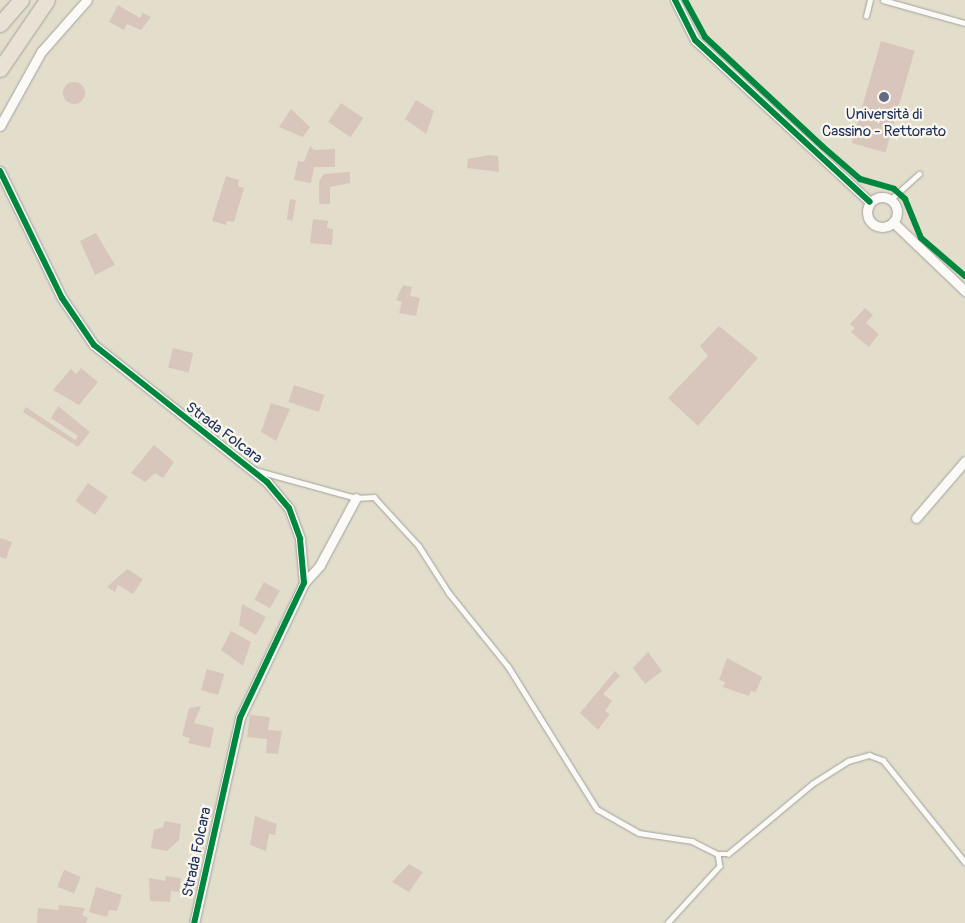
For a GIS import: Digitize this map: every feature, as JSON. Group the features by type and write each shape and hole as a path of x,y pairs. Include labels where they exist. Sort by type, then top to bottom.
{"highway":[{"path":"0,24 21,0"},
{"path":"0,68 33,0"},
{"path":"0,68 47,0"}],"street":[{"path":"0,126 41,52 87,0"},
{"path":"675,0 695,40 870,202"},
{"name":"Strada Folcara","path":"0,171 62,298 94,345 249,468 289,508 300,539 304,583 240,718 194,923"},
{"path":"880,197 890,200 897,213 893,222 885,227 872,224 866,211 870,202 880,197"},
{"path":"893,222 965,291"},
{"path":"916,518 965,461"},
{"path":"304,583 320,566 356,498"}],"lane":[{"path":"866,16 870,0"},
{"path":"883,0 965,23"},
{"path":"890,200 920,174"},
{"path":"249,468 356,498 374,497 420,546 449,593 508,666 597,808 638,833 692,841 718,854 728,854 812,784 848,761 869,755 883,760 965,862"},
{"path":"668,923 720,866 718,854"}],"building":[{"path":"118,5 140,18 143,13 151,17 141,30 127,24 124,30 109,22"},
{"name":"Università di Cassino - Rettorato","path":"881,41 915,51 885,153 852,143"},
{"path":"74,82 82,85 85,93 82,101 74,104 66,101 63,93 66,85"},
{"path":"416,100 434,111 426,134 405,119"},
{"path":"341,103 363,118 351,137 328,122"},
{"path":"291,109 310,127 303,137 279,127"},
{"path":"310,146 314,150 335,149 335,167 314,167 311,183 294,180 298,161 304,162"},
{"path":"489,155 498,156 499,172 467,168 468,159"},
{"path":"350,172 350,183 330,187 330,204 319,204 319,181 324,174"},
{"path":"226,176 239,180 238,186 244,188 234,222 227,221 226,225 212,221"},
{"path":"290,199 296,200 293,221 287,220"},
{"path":"313,219 328,221 327,228 333,229 332,245 310,243"},
{"path":"96,233 115,265 95,275 80,241"},
{"path":"403,285 412,287 410,296 420,298 416,316 399,313 402,302 396,300"},
{"path":"865,308 873,315 866,323 879,334 869,347 851,332 855,328 850,324"},
{"path":"719,326 758,358 698,426 668,398 708,356 700,346"},
{"path":"173,348 193,353 189,372 168,367"},
{"path":"81,368 98,382 79,405 53,390 71,369 76,374"},
{"path":"294,385 324,395 319,412 288,402"},
{"path":"271,403 290,409 276,441 261,432"},
{"path":"58,406 90,432 78,447 23,412 26,407 75,440 78,436 51,418"},
{"path":"154,445 174,462 163,478 155,473 145,482 131,473"},
{"path":"88,483 108,497 95,515 75,501"},
{"path":"0,538 12,542 6,559 0,557"},
{"path":"127,569 143,579 133,594 118,585 115,592 107,587"},
{"path":"264,582 280,591 270,608 254,599"},
{"path":"242,604 266,617 256,635 239,625"},
{"path":"231,631 251,642 243,666 221,650"},
{"path":"648,652 662,671 645,684 633,668"},
{"path":"727,658 762,677 756,692 751,691 749,696 723,687 725,682 719,680"},
{"path":"207,669 224,674 218,695 201,690"},
{"path":"615,671 620,676 603,694 612,701 605,711 610,714 598,730 580,713"},
{"path":"201,706 194,723 214,728 210,748 188,743 190,738 182,736 189,708"},
{"path":"250,715 270,717 268,730 282,731 278,754 266,753 267,739 247,737"},
{"path":"255,816 277,824 275,835 269,834 266,851 250,845"},
{"path":"165,821 181,824 179,840 167,851 151,848 154,830 163,827"},
{"path":"409,864 423,872 409,892 392,882"},
{"path":"64,870 81,877 74,893 57,887"},
{"path":"166,876 181,878 179,892 171,891 170,902 150,901 149,878 165,881"},
{"path":"96,887 122,895 117,911 109,910 107,917 89,912"},
{"path":"59,905 85,908 82,915 88,918 86,923 37,923 38,908 58,910"}],"cycle path":[{"path":"675,0 695,40 870,202"},
{"path":"685,0 705,37 823,147 860,179 894,189 905,199 921,238 965,276"},
{"path":"0,171 62,298 94,345 267,482 289,508 300,539 304,583 240,718 194,923"}],"place":[{"name":"Università di Cassino - Rettorato","path":"884,97"}]}
